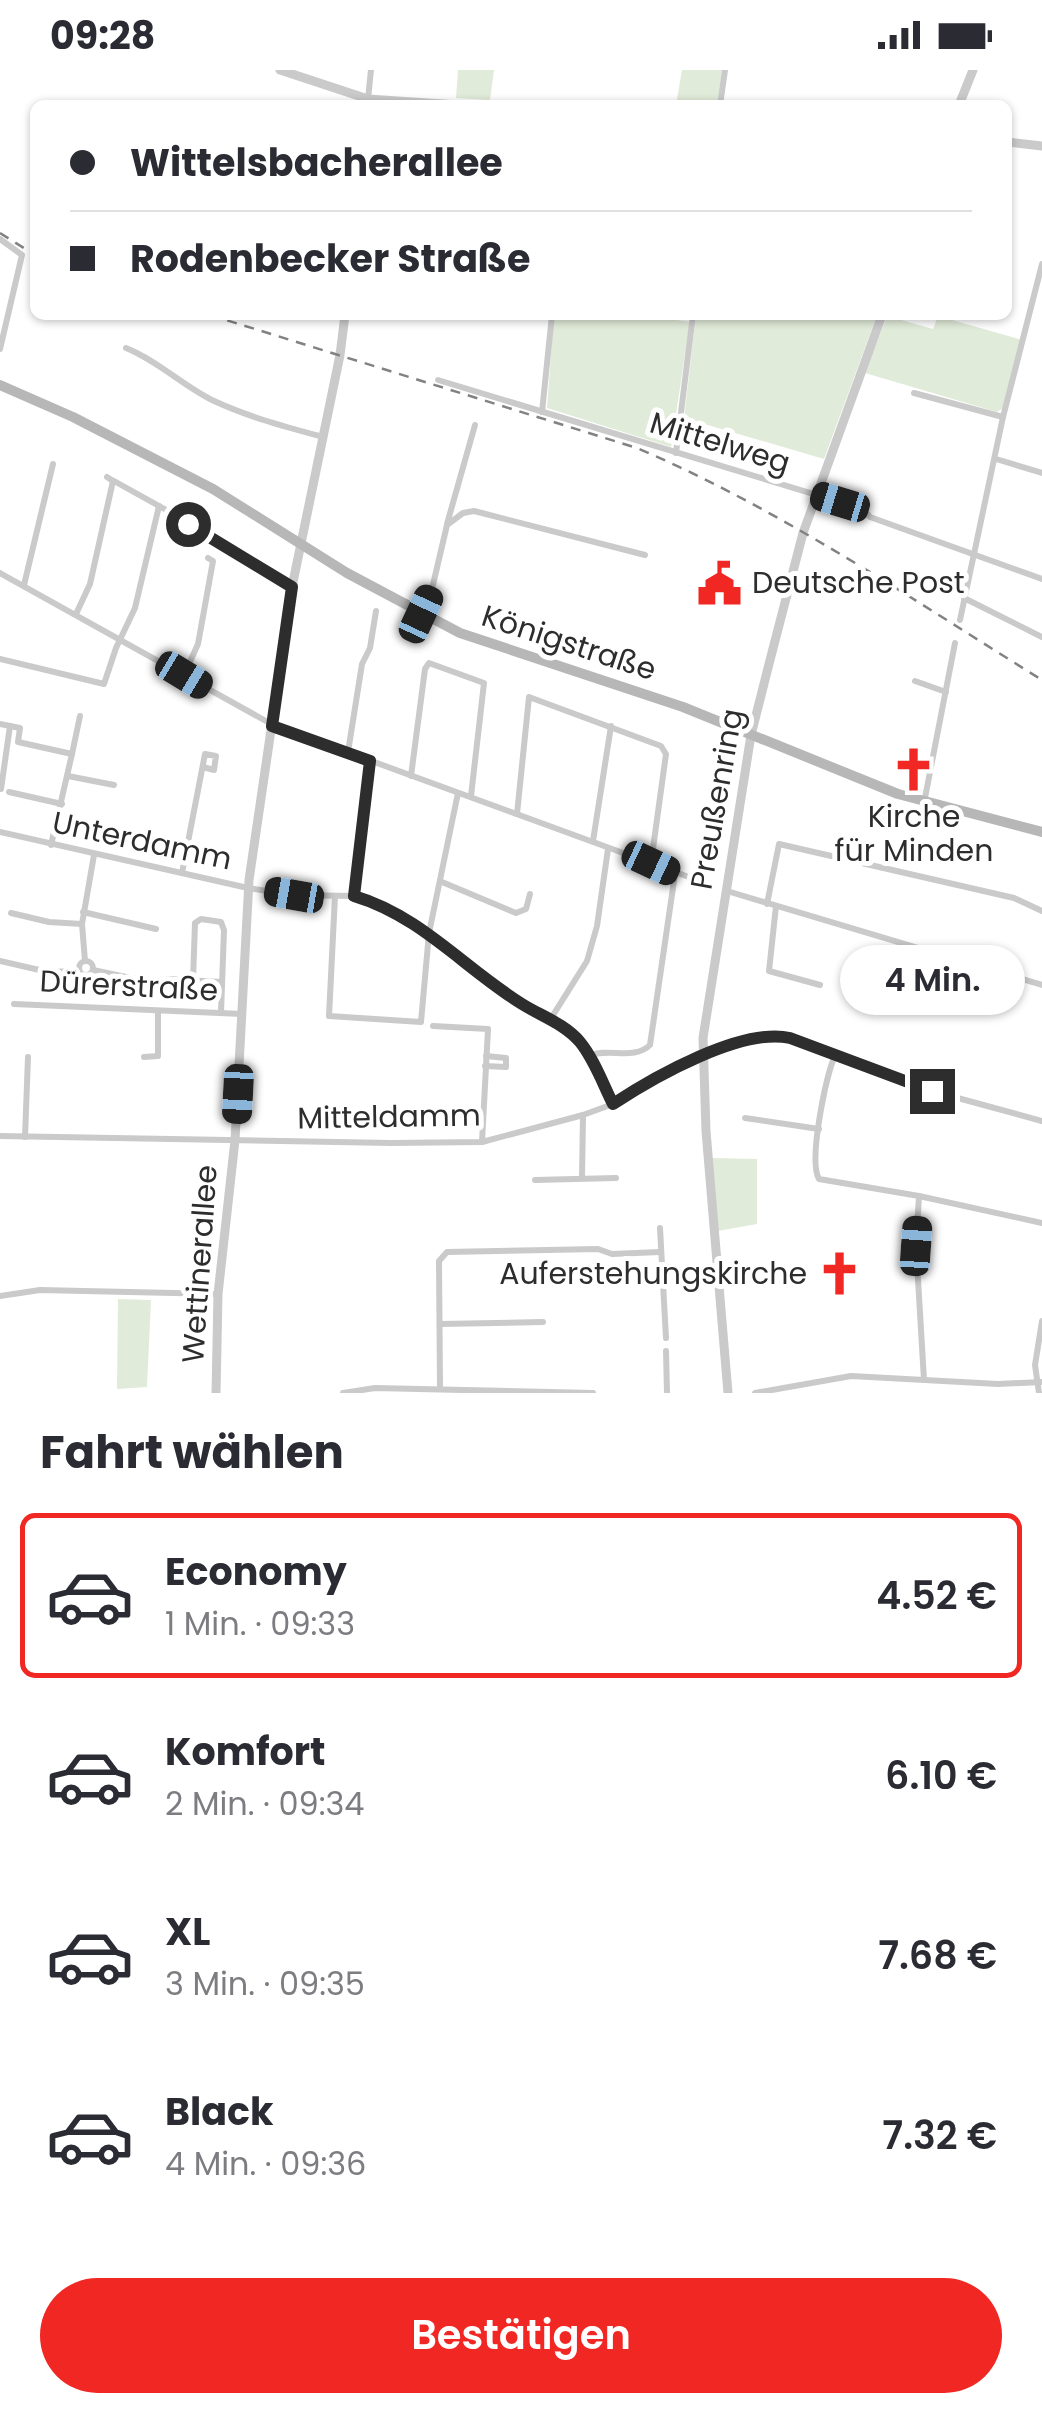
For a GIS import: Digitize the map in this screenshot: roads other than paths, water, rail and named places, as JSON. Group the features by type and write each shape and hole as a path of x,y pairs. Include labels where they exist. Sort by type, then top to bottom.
{"main road":[{"name":"Königstraße","path":"0,385 73,417 200,482 301,545 460,633 683,707 924,803 1042,832"}],"street":[{"path":"280,70 362,100"},
{"path":"368,100 372,70"},
{"path":"721,100 725,70"},
{"path":"961,100 973,70"},
{"path":"1012,142 1042,146"},
{"path":"0,239 22,254 0,349"},
{"path":"960,620 972,553 1042,264"},
{"name":"Wettinerallee","path":"216,1393 218,1294 236,1140 248,888 292,587 344,320"},
{"path":"542,412 551,320"},
{"path":"676,453 692,320"},
{"name":"Preußenring","path":"728,1393 702,1057 752,734 798,552 880,320"},
{"path":"126,348 147,356 210,399 265,421 323,437"},
{"name":"Mittelweg","path":"438,380 862,509 870,516 1042,578"},
{"path":"914,392 1004,418"},
{"path":"421,614 432,589 475,425"},
{"path":"996,459 1042,474"},
{"path":"24,585 53,464"},
{"path":"76,614 90,584 110,479 170,512"},
{"path":"0,659 104,684 135,608 160,506"},
{"path":"446,525 463,513 474,511 646,556"},
{"path":"186,520 292,587"},
{"path":"184,675 198,644 213,561 208,558"},
{"path":"0,573 272,726 708,884"},
{"path":"964,598 1042,637"},
{"path":"348,752 362,664 370,648 376,611"},
{"path":"924,803 955,643"},
{"path":"411,776 429,664 484,683 470,796"},
{"path":"914,681 946,692"},
{"path":"517,814 530,697 661,746 666,754 651,863"},
{"path":"51,845 80,716"},
{"path":"0,724 20,728 18,742"},
{"path":"0,798 5,795 0,781 10,726"},
{"path":"593,842 610,726"},
{"path":"8,740 72,754"},
{"path":"354,896 370,761"},
{"path":"182,874 203,768"},
{"path":"68,776 114,786"},
{"path":"3,790 62,804"},
{"path":"334,896 328,1011 334,1018 421,1022 429,932 458,794"},
{"name":"Unterdamm","path":"0,832 248,888 294,895 354,896 393,910 581,1043 613,1104"},
{"path":"820,985 769,972 771,905 779,844 1014,898 1042,911"},
{"path":"550,1020 587,961 598,926 608,849"},
{"path":"85,961 83,912 94,855"},
{"path":"588,1056 598,1052 638,1053 650,1045 675,874"},
{"path":"442,882 516,913 526,909 530,894"},
{"path":"726,891 1042,985"},
{"path":"12,912 49,922 82,924"},
{"path":"83,912 156,929"},
{"path":"193,980 195,923 202,919 221,922 221,1013"},
{"path":"0,961 87,976 93,970"},
{"path":"85,961 91,963 93,970"},
{"path":"79,972 85,961"},
{"path":"93,970 150,982"},
{"path":"168,979 222,982"},
{"name":"Dürerstraße","path":"14,1004 242,1014"},
{"path":"144,1057 158,1056 158,1010"},
{"path":"433,1026 488,1029 482,1142"},
{"name":"Mitteldamm","path":"0,1136 482,1142 613,1104 641,1085 702,1057 768,1034 790,1038 932,1091 1042,1121"},
{"path":"835,1054 818,1129 815,1173 819,1179 1042,1223"},
{"path":"484,1066 506,1068 506,1058 486,1056"},
{"path":"25,1137 28,1057"},
{"path":"582,1178 583,1115"},
{"path":"745,1118 818,1129"},
{"path":"535,1180 616,1178"},
{"path":"919,1196 916,1246 924,1380"},
{"path":"660,1228 666,1338"},
{"path":"440,1388 439,1262 447,1252 660,1252"},
{"path":"0,1296 40,1290 218,1294"},
{"path":"1039,1393 1035,1365 1042,1320"},
{"path":"440,1324 543,1322"},
{"path":"666,1351 667,1393"},
{"path":"755,1393 850,1376 1039,1382"},
{"path":"906,1379 908,1393"},
{"path":"820,1380 822,1393"},
{"path":"343,1393 440,1388 594,1393"}],"railway":[{"path":"0,233 30,252"},
{"path":"226,320 637,448 793,527 1042,680"}],"place":[{"name":"Deutsche Post","path":"719,583"},
{"name":"Kirche für Minden","path":"914,770"},
{"name":"Auferstehungskirche","path":"840,1274"}]}
